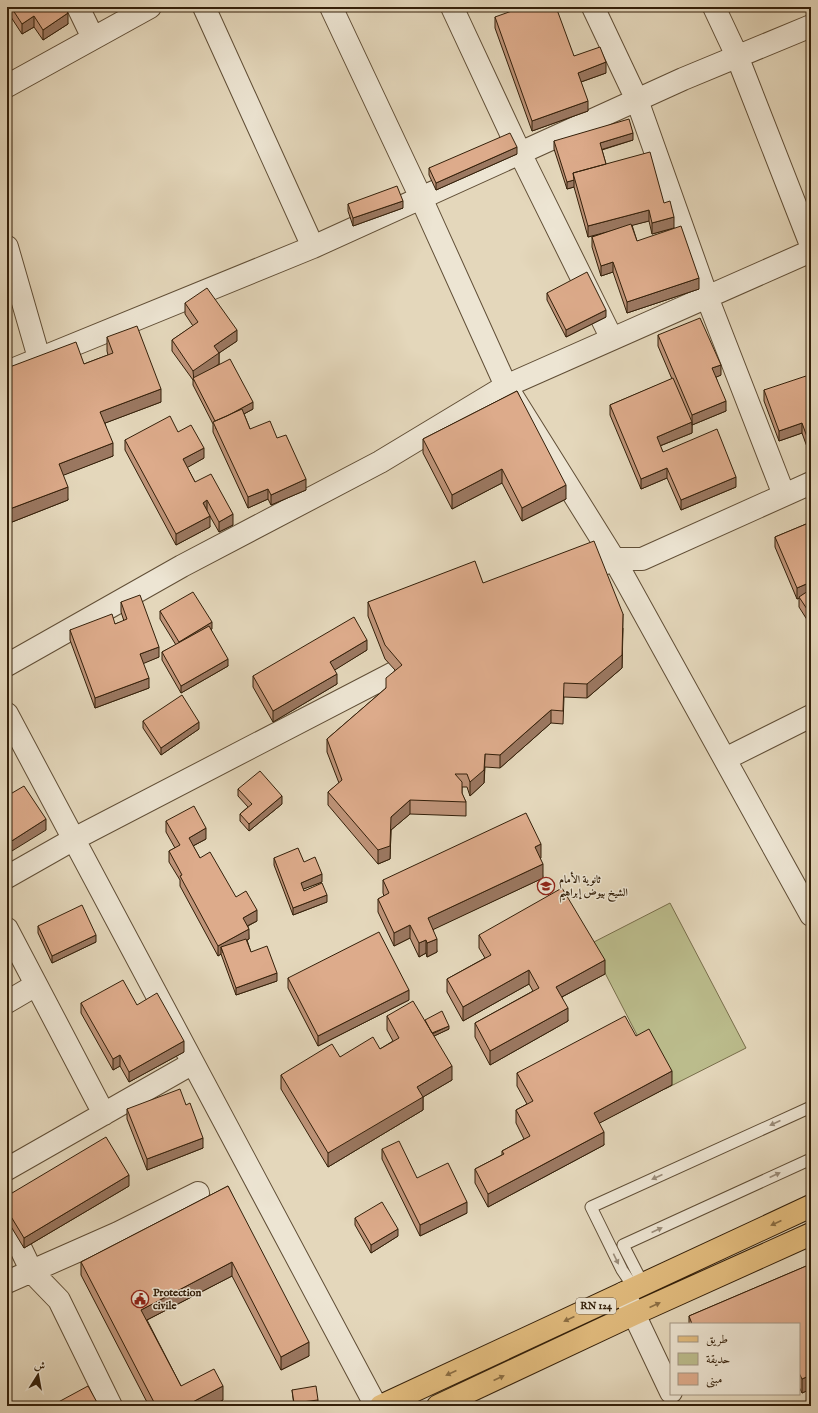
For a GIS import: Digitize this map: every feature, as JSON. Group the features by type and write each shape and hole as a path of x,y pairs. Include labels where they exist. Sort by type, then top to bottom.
{"main road":[{"name":"RN 124","path":"381,1406 811,1206"},
{"name":"RN 124","path":"438,1406 634,1314 811,1234"}],"street":[{"path":"78,7 93,38"},
{"path":"7,86 150,7"},
{"path":"204,7 313,248"},
{"path":"331,7 421,198 506,386 614,559 811,915"},
{"path":"452,7 520,153 612,339"},
{"path":"592,7 637,100 707,297 784,495"},
{"path":"714,7 736,56 811,245"},
{"path":"7,372 313,248 637,100 736,56 811,26"},
{"path":"7,248 39,358"},
{"path":"7,665 182,566 380,462 506,386 811,251"},
{"path":"586,573 614,559 642,559 811,483"},
{"path":"7,877 74,839 432,654"},
{"path":"7,714 12,736 74,839 376,1406"},
{"path":"725,759 811,716"},
{"path":"7,929 104,1114"},
{"path":"7,1002 36,985"},
{"path":"7,1169 193,1063"},
{"path":"7,1282 118,1233 198,1193"},
{"path":"7,1220 32,1272 59,1300 111,1406"},
{"path":"634,1289 634,1314 670,1391"},
{"path":"672,1395 677,1406"}],"lane":[{"path":"634,1289 622,1270 591,1207 811,1107"},
{"path":"634,1289 623,1245 811,1158"}],"green space":[{"path":"670,903 746,1048 665,1089 590,944"}],"building":[{"path":"11,7 63,7 68,13 43,30 34,16 22,24"},
{"path":"523,7 556,7 574,56 600,47 606,62 578,73 588,101 532,121 495,17"},
{"path":"629,119 633,133 600,143 606,164 573,173 574,180 567,182 554,141"},
{"path":"510,133 517,147 436,183 429,168"},
{"path":"650,152 664,203 670,201 674,217 652,223 649,210 588,226 573,173"},
{"path":"397,186 403,201 353,218 348,204"},
{"path":"631,224 637,241 681,226 699,278 627,302 613,262 601,266 592,237"},
{"path":"587,272 606,310 566,330 547,293"},
{"path":"207,288 237,330 214,346 219,353 193,371 172,340 198,322 185,303"},
{"path":"700,318 721,365 712,368 726,401 692,415 658,335"},
{"path":"137,326 161,389 100,412 113,443 59,464 68,487 7,510 7,368 76,342 84,364 113,353 107,337"},
{"path":"230,359 253,402 215,421 193,378"},
{"path":"809,375 811,382 811,448 802,423 779,431 764,390"},
{"path":"673,378 692,422 657,437 663,452 717,429 736,477 681,500 667,468 641,479 610,405"},
{"path":"517,391 566,485 522,508 502,469 452,495 423,439"},
{"path":"242,409 250,429 270,421 277,438 286,435 306,479 271,495 268,489 248,497 213,422"},
{"path":"170,416 178,432 191,425 204,448 183,459 195,482 211,474 233,514 219,522 207,500 203,503 210,516 176,534 125,440"},
{"path":"811,498 811,507 807,503"},
{"path":"811,522 811,582 797,588 775,537"},
{"path":"594,541 623,614 622,655 587,684 564,683 563,711 551,710 500,755 485,754 484,770 470,782 467,774 455,774 462,782 462,793 466,802 410,800 391,817 390,846 378,850 328,792 342,780 327,739 386,688 386,678 402,665 385,645 368,602 475,561 483,583"},
{"path":"811,589 811,615 799,597"},
{"path":"193,592 212,622 179,642 160,611"},
{"path":"140,595 159,647 140,654 149,678 95,698 70,630 112,614 115,624 127,619 121,602"},
{"path":"354,617 367,640 330,662 337,674 273,711 253,676"},
{"path":"209,626 228,659 181,686 162,652"},
{"path":"182,695 199,722 161,748 143,721"},
{"path":"260,771 282,796 249,824 240,814 252,804 238,789"},
{"path":"24,786 46,819 7,844 7,796"},
{"path":"194,806 206,828 189,838 200,858 210,852 236,897 246,891 257,910 243,918 249,929 218,946 180,876 182,875 169,851 180,845 166,821"},
{"path":"526,813 541,844 535,847 543,864 428,918 437,939 427,943 426,940 419,943 410,925 394,933 378,899 389,893 383,880"},
{"path":"298,848 304,862 315,857 322,874 301,883 304,891 322,883 327,895 293,908 274,858"},
{"path":"562,888 605,960 556,987 568,1008 490,1051 475,1023 539,988 529,970 463,1007 447,979 491,955 479,935"},
{"path":"82,905 96,935 52,956 38,926"},
{"path":"379,932 409,990 318,1036 288,978"},
{"path":"246,939 251,952 267,946 277,973 236,988 221,947"},
{"path":"123,980 137,1005 157,993 184,1041 129,1072 120,1055 113,1059 81,1003"},
{"path":"413,1001 452,1066 417,1087 423,1097 328,1153 281,1075 332,1044 340,1057 373,1037 380,1049 399,1038 387,1016"},
{"path":"442,1011 449,1026 432,1033 425,1020"},
{"path":"625,1016 636,1036 649,1029 672,1071 594,1113 604,1132 488,1194 475,1169 504,1154 502,1151 530,1136 516,1110 533,1101 517,1073"},
{"path":"180,1089 186,1105 190,1103 203,1138 147,1159 127,1109"},
{"path":"106,1137 129,1175 24,1238 7,1210 7,1196"},
{"path":"399,1141 417,1178 448,1163 467,1202 420,1225 382,1149"},
{"name":"Protection civile","path":"228,1186 309,1342 281,1357 232,1262 141,1310 181,1386 214,1369 223,1386 185,1406 156,1406 81,1262"},
{"path":"382,1202 398,1229 371,1245 355,1218"},
{"path":"811,1264 811,1375 802,1379 800,1375 800,1323 692,1323 689,1316"},
{"path":"88,1386 99,1406 51,1406"},
{"path":"316,1386 318,1400 294,1403 292,1390"}],"place":[{"name":"ثانوية الأمام الشيخ بيوض إبراهيم","path":"546,886"},
{"name":"Protection civile","path":"140,1299"}]}
